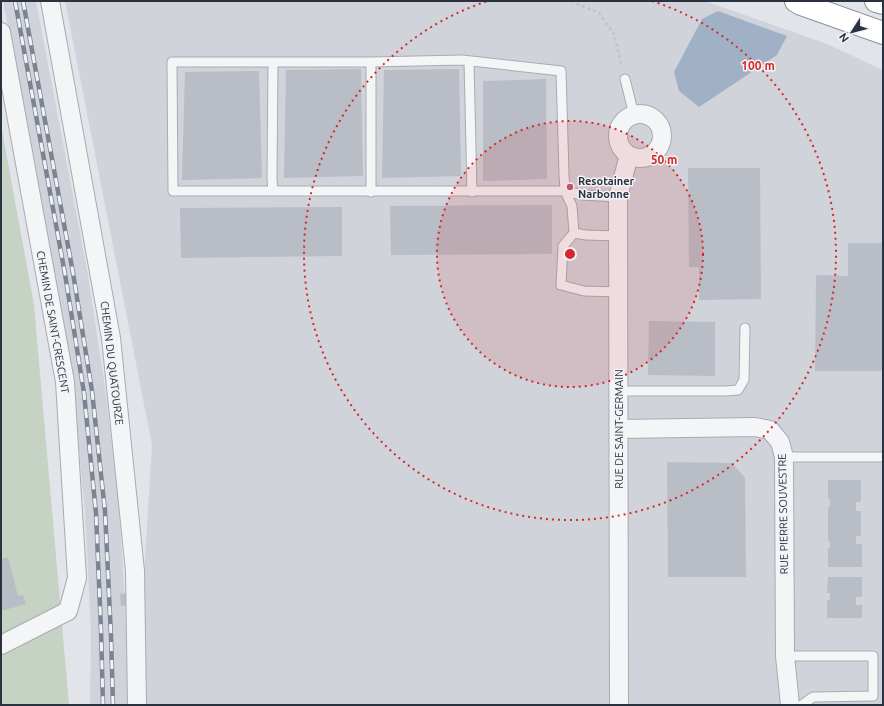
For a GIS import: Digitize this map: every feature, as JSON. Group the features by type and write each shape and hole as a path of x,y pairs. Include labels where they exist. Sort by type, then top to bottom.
{"highway":[{"path":"796,1 883,33"},
{"path":"876,1 883,3"}],"street":[{"name":"CHEMIN DU QUATOURZE","path":"50,1 111,338 135,571 138,705"},
{"name":"CHEMIN DE SAINT-CRESCENT","path":"1,32 65,382 77,578 68,611 1,645"},
{"path":"634,115 648,116 659,126 662,139 660,146 650,156 636,158 623,150 620,144 618,137 622,123 634,115"},
{"name":"RUE DE SAINT-GERMAIN","path":"619,705 618,197 629,155"},
{"name":"RUE PIERRE SOUVESTRE","path":"619,430 755,427 770,430 780,442 784,457 785,656 790,705"}],"lane":[{"path":"618,197 582,195 565,191 173,191 172,62 371,62 462,60 561,71 565,191 572,206 574,233 563,246 561,285 584,291 618,292"},
{"path":"469,61 472,192"},
{"path":"273,62 273,191"},
{"path":"371,62 371,192"},
{"path":"625,78 634,115"},
{"path":"574,233 618,236"},
{"path":"619,391 738,390 744,380 745,328"},
{"path":"784,457 883,457"},
{"path":"785,656 873,656 873,696 813,697 802,705"}],"path":[{"path":"571,1 599,13 614,34 625,78"}],"shaded area":[{"path":"3,1 36,1 87,269 105,387 119,507 127,632 129,705 90,705 91,631 85,512 74,395 30,135"},
{"path":"65,1 705,1 827,44 883,70 883,705 136,705 152,445"}],"green space":[{"path":"1,125 34,305 69,705 1,705"}],"water":[{"path":"718,11 787,36 777,55 699,107 679,91 674,72 702,19"}],"building":[{"path":"361,69 363,176 284,178 286,70"},
{"path":"459,69 461,176 382,178 384,70"},
{"path":"259,71 262,178 182,180 185,72"},
{"path":"546,79 547,179 483,181 483,81"},
{"path":"688,168 760,168 761,299 699,300 699,267 689,267"},
{"path":"552,205 552,254 391,255 390,206"},
{"path":"342,207 342,256 181,258 180,208"},
{"path":"848,243 883,243 883,371 815,371 816,275 848,276"},
{"path":"649,321 715,322 715,376 648,375"},
{"path":"667,462 732,463 745,478 746,577 668,577"},
{"path":"828,480 861,480 861,502 856,502 856,511 861,511 861,536 856,536 856,544 862,544 862,567 828,567 828,548 830,548 830,541 828,541 828,507 830,507 830,499 828,499"},
{"path":"8,557 18,596 23,595 26,604 1,611 1,559"},
{"path":"828,577 862,577 862,597 856,597 856,605 862,605 862,618 827,618 827,600 830,600 830,593 827,593"},
{"path":"128,593 129,605 121,606 120,594"}],"railway":[{"path":"15,1 65,274 84,393 96,513 103,705"},
{"path":"23,1 73,273 92,391 105,511 113,705"}],"place":[{"name":"Resotainer Narbonne","path":"570,187"}]}
